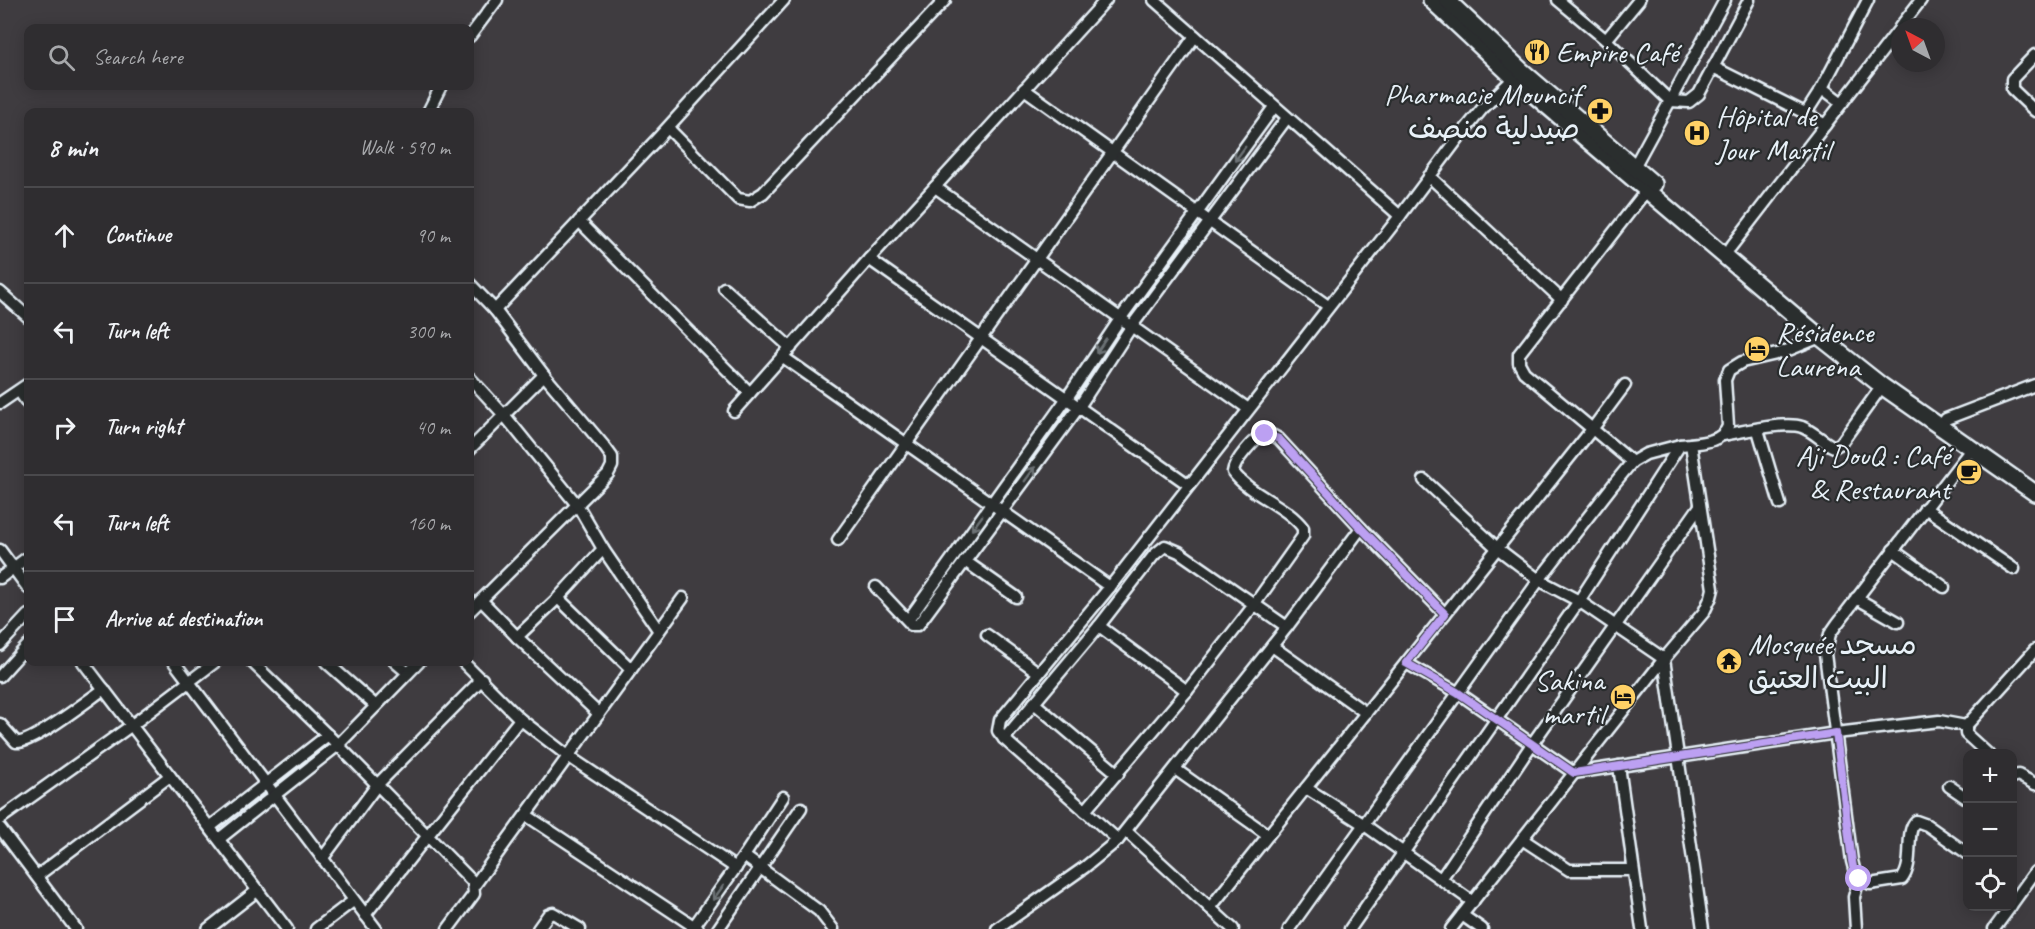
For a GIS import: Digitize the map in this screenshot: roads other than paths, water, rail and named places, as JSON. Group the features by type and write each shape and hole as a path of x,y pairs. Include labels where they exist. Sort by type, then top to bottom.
{"street":[{"path":"474,31 497,0"},
{"path":"495,310 668,128 784,0"},
{"path":"668,128 738,199 750,201 763,193 945,0"},
{"path":"734,411 869,259 1106,0"},
{"path":"1154,0 1400,216"},
{"path":"1431,0 1514,78 1820,337 1882,386 2035,480"},
{"path":"1447,0 1521,70 1730,249 1972,448 2035,493"},
{"path":"1558,0 1606,40 1670,101 1689,102 1699,94 1749,0"},
{"path":"1606,40 1639,0"},
{"path":"1634,167 1725,0"},
{"path":"1806,113 1822,88 1868,0"},
{"path":"1907,18 1921,0"},
{"path":"838,540 1195,36"},
{"path":"1730,249 1891,39"},
{"path":"2035,55 2012,79 2012,89 2035,111"},
{"path":"1713,67 1806,113 1825,125"},
{"path":"1118,840 1004,739 998,731 1000,720 1110,586 1482,109 1514,78"},
{"path":"1822,88 1842,103"},
{"path":"1024,89 1328,306"},
{"path":"430,108 439,90"},
{"path":"909,622 1120,319 1274,107"},
{"path":"876,587 911,625 918,625 1079,407 1131,327 1287,118"},
{"path":"1429,176 1562,300"},
{"path":"935,187 1248,408"},
{"path":"1632,462 1524,372 1519,363 1519,354 1646,191"},
{"path":"579,221 750,393"},
{"path":"869,259 1189,484"},
{"path":"474,288 495,310 544,375 612,457 612,466 608,474 474,607"},
{"path":"724,288 791,348"},
{"path":"0,292 24,313"},
{"path":"1723,435 1728,426 1725,380 1729,370 1742,362 1781,353 1820,337"},
{"path":"783,357 1110,586"},
{"path":"474,445 544,375"},
{"path":"474,382 505,416 578,506 603,549 659,631"},
{"path":"1210,908 1593,429 1625,385"},
{"path":"1943,423 2035,385"},
{"path":"1289,929 1539,580 1632,462 1646,454 1715,440 1723,435 1781,425 1795,425 1812,432 1834,447 1841,443 1882,386"},
{"path":"0,403 24,387"},
{"path":"19,391 24,398"},
{"path":"1758,430 1780,504"},
{"path":"1085,811 1187,691 1299,544 1304,531 1295,519 1233,472 1236,463 1258,437 1270,434 1279,439 1445,614"},
{"path":"1451,929 1664,659 1704,612 1712,597 1713,589 1691,444"},
{"path":"1350,929 1578,601 1680,446"},
{"path":"1963,850 1927,825 1916,821 1912,827 1905,876 1898,881 1870,884 1859,879 1854,872 1825,654 1830,634 1972,448"},
{"path":"1424,480 1497,548 1539,580 1578,601 1664,659 1703,929"},
{"path":"1441,879 1532,744 1700,506"},
{"path":"1925,508 2014,569"},
{"path":"997,929 1085,867 1118,840 1287,627 1361,528"},
{"path":"1004,739 1100,626 1154,555 1165,546 1179,552 1287,627"},
{"path":"518,637 603,549"},
{"path":"0,550 24,583"},
{"path":"1893,550 1944,587"},
{"path":"0,578 24,560"},
{"path":"965,561 1016,597"},
{"path":"558,598 631,669"},
{"path":"474,886 683,598"},
{"path":"1856,598 1898,622"},
{"path":"481,600 599,714"},
{"path":"0,645 24,619"},
{"path":"1100,626 1187,691"},
{"path":"987,634 1039,673"},
{"path":"1272,646 1366,713"},
{"path":"0,676 24,649"},
{"path":"1983,749 1966,734 1966,726 2035,650"},
{"path":"1406,663 1457,692 1574,773 1836,733 1939,721 1966,726"},
{"path":"86,666 287,929"},
{"path":"177,666 376,929"},
{"path":"0,819 132,725 210,666"},
{"path":"264,666 328,735 467,875 474,886 474,894 448,929"},
{"path":"331,666 376,706"},
{"path":"400,666 408,673"},
{"path":"219,839 338,745 415,666"},
{"path":"467,666 520,719 568,756 736,868"},
{"path":"322,858 377,785 482,679"},
{"path":"0,723 16,742 23,742 41,733 104,689"},
{"path":"1035,703 1118,774"},
{"path":"365,915 520,719"},
{"path":"210,827 328,735"},
{"path":"1619,766 1642,929"},
{"path":"1175,769 1268,835"},
{"path":"2017,775 2035,784"},
{"path":"37,876 170,776"},
{"path":"1949,786 1963,796"},
{"path":"1306,788 1363,824 1473,902"},
{"path":"526,815 694,928 783,796"},
{"path":"718,929 801,808"},
{"path":"0,828 75,929"},
{"path":"1126,831 1233,929"},
{"path":"1522,839 1569,870 1576,872 1633,870"},
{"path":"744,856 819,911 833,929"},
{"path":"2017,889 2035,872"},
{"path":"1856,929 1854,897 1859,879"},
{"path":"208,929 258,890"},
{"path":"316,929 353,901"},
{"path":"1994,929 2008,911"},
{"path":"538,929 548,915 553,913 580,929"},
{"path":"1462,915 1482,929"}],"place":[{"name":"Empire Café","path":"1537,52"},
{"name":"Pharmacie Mouncif صيدلية منصف","path":"1600,111"},
{"name":"Hôpital de Jour Martil","path":"1697,133"},
{"name":"Résidence Laurena","path":"1757,349"},
{"name":"Aji DouQ : Café & Restaurant","path":"1969,472"},
{"name":"Mosquée مسجد البيت العتيق","path":"1729,661"},
{"name":"Sakina martil","path":"1623,697"}]}
